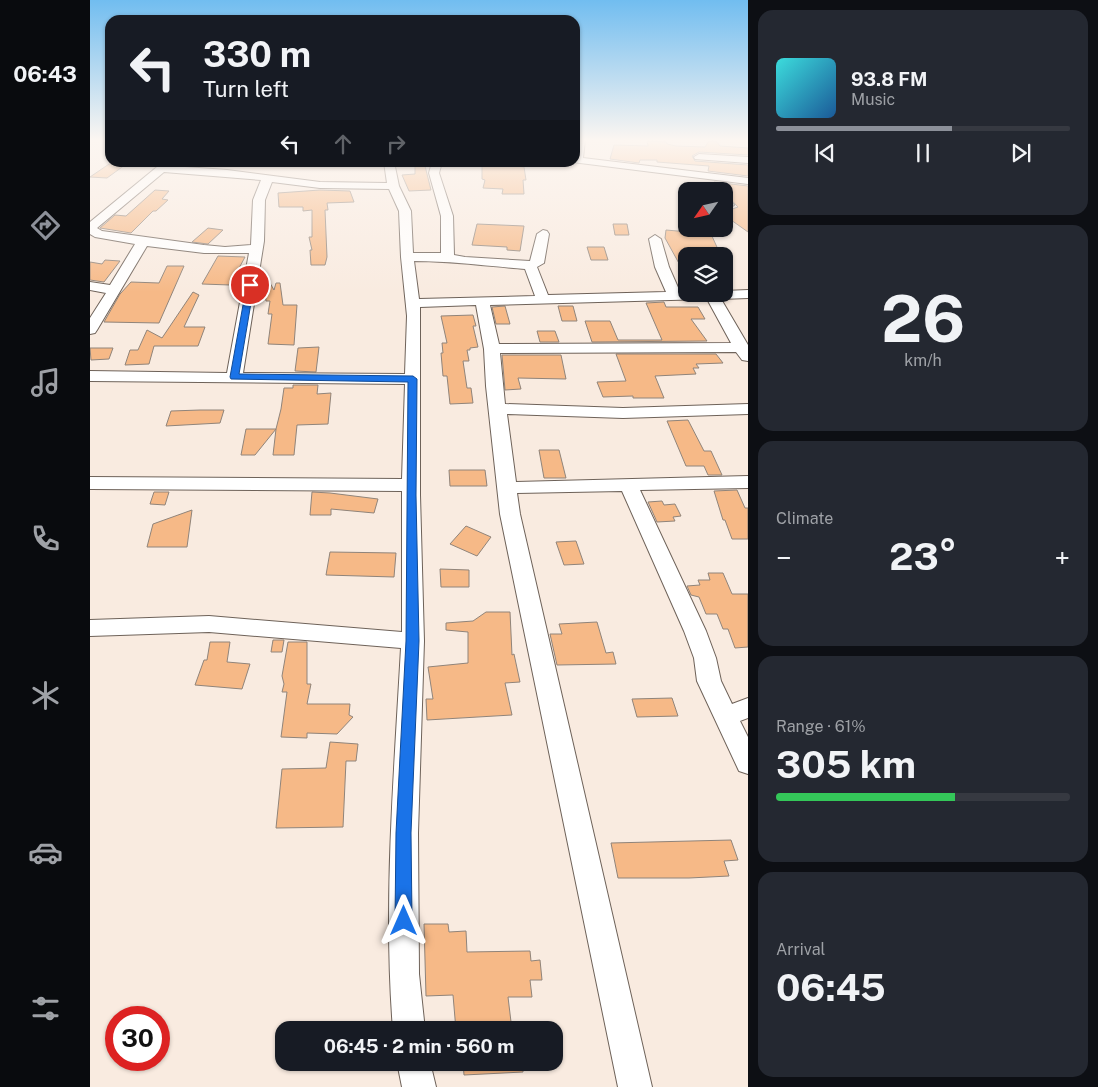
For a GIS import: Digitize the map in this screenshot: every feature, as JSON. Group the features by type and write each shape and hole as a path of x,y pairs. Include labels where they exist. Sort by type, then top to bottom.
{"street":[{"path":"133,191 95,219 90,229 99,234 237,251 256,248"},
{"path":"234,377 256,248 260,200 263,191"},
{"path":"395,191 405,211 412,303 412,641 404,833 404,974 408,1021"},
{"path":"439,191 446,216 448,257"},
{"path":"407,257 448,257 465,261 537,263 542,234"},
{"path":"90,330 144,240"},
{"path":"655,240 662,267 675,297"},
{"path":"530,264 543,300"},
{"path":"90,286 114,290"},
{"path":"733,295 748,294"},
{"path":"412,303 678,297"},
{"path":"482,301 492,349 494,386 510,514 634,1087"},
{"path":"716,302 745,352"},
{"path":"492,349 745,352"},
{"path":"90,376 413,379"},
{"path":"498,410 623,412 748,409"},
{"path":"507,488 748,482"},
{"path":"90,483 411,486"},
{"path":"629,486 695,630 705,658 709,681 748,762"},
{"path":"90,628 209,624 412,641"},
{"path":"726,717 748,707"},
{"path":"415,1071 419,1087"}],"building":[{"path":"154,191 169,191 162,199 168,200 156,211 153,211 131,233 100,228 115,215 126,216"},
{"path":"350,191 354,202 327,203 328,210 325,210 327,257 325,265 311,265 310,250 312,250 309,237 312,237 312,210 303,211 303,207 279,207 278,193"},
{"path":"503,191 524,191 524,194 502,194"},
{"path":"733,191 748,191 748,232 733,221 733,209 738,207 733,202"},
{"path":"477,224 524,226 520,251 507,250 507,247 472,245"},
{"path":"613,224 627,224 629,235 615,235"},
{"path":"208,228 223,230 208,244 192,242"},
{"path":"666,230 678,231 678,238 713,238 717,247 678,247 678,262 665,238"},
{"path":"587,247 604,247 608,260 591,260"},
{"path":"218,256 245,257 230,285 202,284"},
{"path":"105,260 120,261 104,282 90,280 90,262 102,264"},
{"path":"167,266 184,266 159,323 104,322 120,294 131,282 159,283"},
{"path":"263,271 274,290 276,283 280,283 283,305 297,305 294,345 268,344 272,314 268,314 270,301 266,301"},
{"path":"193,292 199,295 184,327 205,327 198,346 154,346 149,364 125,365 130,350 138,350 147,330 162,338"},
{"path":"664,302 666,307 698,307 705,319 691,319 707,341 592,342 585,321 610,321 618,340 662,340 646,303"},
{"path":"505,306 510,324 496,324 492,307"},
{"path":"558,306 573,306 577,321 562,321"},
{"path":"473,315 476,326 473,326 478,347 467,350 469,361 463,361 467,388 471,388 473,403 450,404 447,376 443,376 442,343 447,343 441,316"},
{"path":"537,331 555,331 559,342 540,342"},
{"path":"319,347 316,372 295,371 298,348"},
{"path":"90,348 113,348 109,359 91,360"},
{"path":"616,354 716,354 723,363 696,364 699,368 693,368 696,374 655,376 664,398 603,397 597,382 626,381"},
{"path":"502,355 561,355 566,379 518,378 521,389 505,390"},
{"path":"293,385 318,385 317,394 331,393 328,424 297,425 294,455 273,455 284,388 293,388"},
{"path":"224,410 220,423 166,426 171,411"},
{"path":"688,420 704,451 711,451 722,475 708,475 704,466 686,466 667,421"},
{"path":"246,429 276,429 255,455 241,455"},
{"path":"539,450 559,450 566,478 544,478"},
{"path":"449,470 485,470 487,486 450,486"},
{"path":"737,490 745,508 748,508 748,539 732,539 725,520 723,520 714,491"},
{"path":"154,492 169,492 165,505 150,504"},
{"path":"312,492 378,499 374,513 331,509 331,515 310,515"},
{"path":"662,501 664,505 675,504 681,516 673,517 675,521 657,522 648,502"},
{"path":"192,510 187,547 147,547 153,524"},
{"path":"466,526 491,537 477,556 450,544"},
{"path":"576,541 584,564 564,565 556,542"},
{"path":"330,552 396,553 394,577 326,575"},
{"path":"440,569 469,570 469,587 441,587"},
{"path":"708,573 723,573 732,594 748,594 748,647 735,648 728,629 723,629 717,614 706,614 699,597 691,595 687,586 700,585 698,580 710,580"},
{"path":"486,612 510,612 512,655 514,654 520,682 505,683 512,715 427,720 426,699 433,699 428,667 468,663 468,632 446,630 446,623 473,621"},
{"path":"597,622 606,653 613,652 616,664 557,665 550,634 562,634 559,624"},
{"path":"273,640 284,640 282,652 271,652"},
{"path":"210,642 230,642 227,662 250,664 242,689 195,685 204,660 207,660"},
{"path":"288,642 307,642 307,684 311,684 307,704 350,704 349,715 353,717 337,734 307,733 307,738 281,737 287,692 282,692 284,684 282,676"},
{"path":"672,698 678,716 637,717 632,699"},
{"path":"330,742 358,744 356,761 346,761 343,827 276,828 282,769 326,768"},
{"path":"731,840 738,860 724,861 729,876 689,878 618,878 611,843"},
{"path":"424,924 448,924 449,932 466,931 467,952 530,951 531,961 540,960 542,980 530,980 532,997 508,997 511,1021 455,1021 453,995 426,996"},
{"path":"464,1071 523,1071 523,1072 464,1075"}],"route":[{"path":"250,285 234,377 413,379 411,495 412,641 404,833 404,921"}]}
